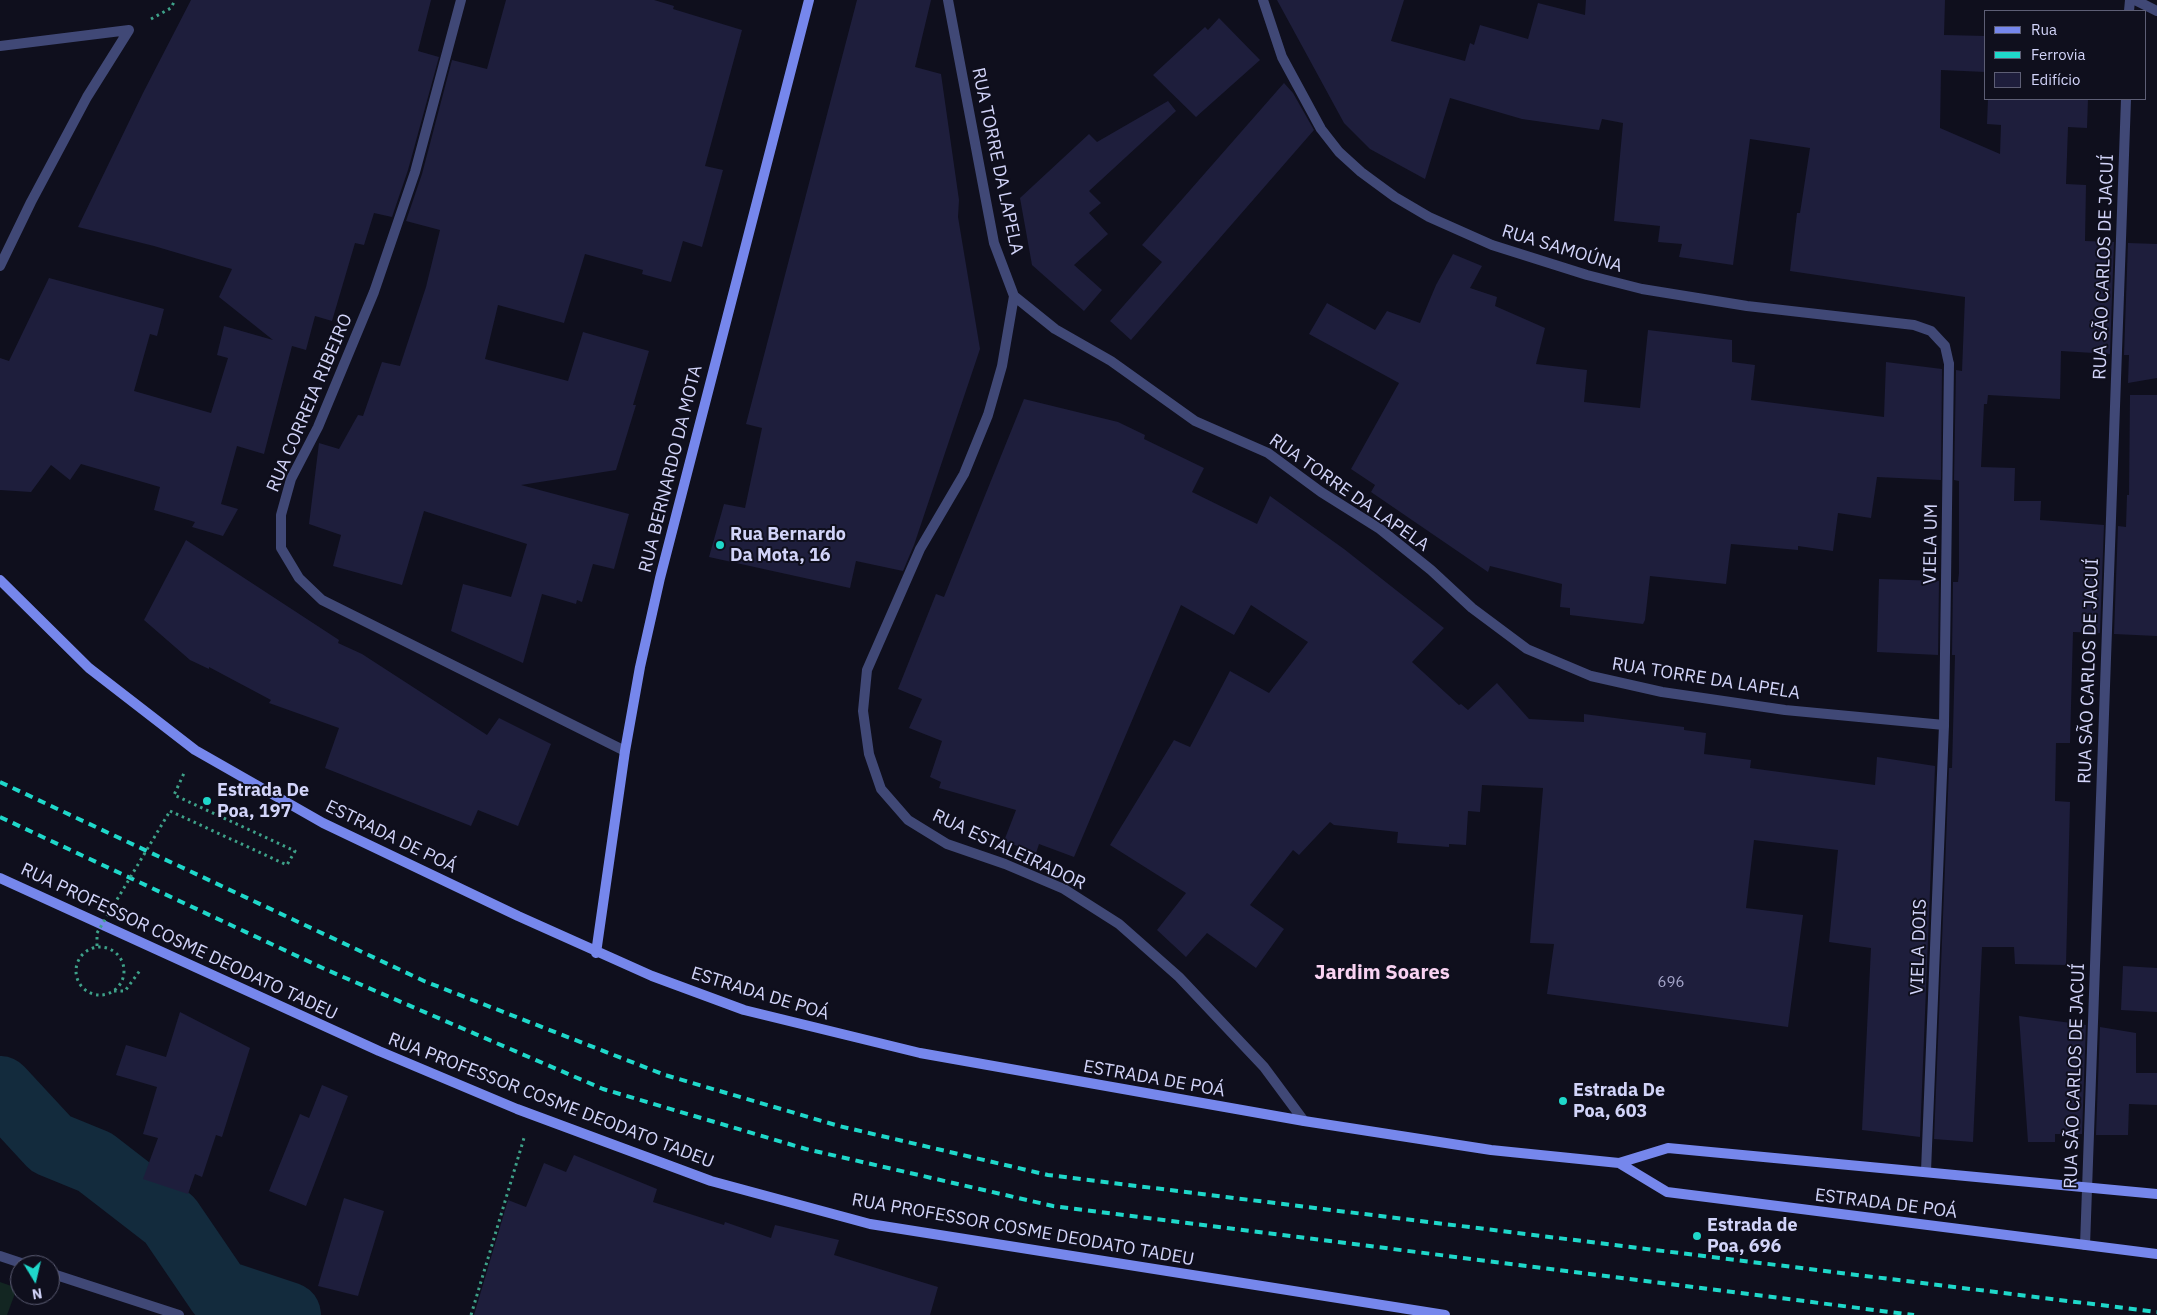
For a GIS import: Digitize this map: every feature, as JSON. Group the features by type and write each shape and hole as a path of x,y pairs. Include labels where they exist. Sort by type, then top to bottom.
{"main road":[{"name":"RUA BERNARDO DA MOTA","path":"596,953 625,751 640,667 660,578 809,0"},
{"name":"ESTRADA DE POÁ","path":"0,580 89,668 195,750 323,823 596,953 744,1010 832,1033 1005,1069 1304,1121 1491,1150 1619,1163 1668,1148 2157,1194"},
{"name":"RUA PROFESSOR COSME DEODATO TADEU","path":"0,878 379,1051 531,1114 711,1181 870,1224 1444,1315"},
{"name":"ESTRADA DE POÁ","path":"1619,1163 1667,1192 2157,1254"}],"street":[{"name":"RUA CORREIA RIBEIRO","path":"461,0 415,172 374,292 318,427 292,479 281,515 281,548 299,578 322,600 625,751"},
{"name":"RUA TORRE DA LAPELA","path":"948,0 994,244 1014,296 1055,329 1110,361 1195,421 1268,453 1380,530 1431,570 1472,608 1527,649 1591,676 1662,692 1805,712 1944,725"},
{"name":"RUA SAMOÚNA","path":"1262,0 1282,57 1321,129 1339,152 1361,172 1395,197 1429,217 1492,245 1587,275 1642,289 1747,306 1914,325 1931,331 1945,346 1949,364"},
{"path":"2135,0 2157,10"},
{"path":"0,46 128,30"},
{"path":"0,266 30,202 87,97 128,30"},
{"name":"RUA SÃO CARLOS DE JACUÍ","path":"2086,1245 2126,100"},
{"name":"RUA ESTALEIRADOR","path":"1014,296 1002,366 988,415 964,474 920,549 867,670 863,711 869,754 881,789 908,820 947,844 1005,864 1064,889 1119,924 1179,977 1258,1060 1304,1121"},
{"name":"VIELA UM","path":"1944,725 1949,364"},
{"name":"VIELA DOIS","path":"1926,1171 1944,725"},
{"path":"60,1276 179,1315"}],"path":[{"path":"128,30 171,8 175,0"},
{"path":"97,946 97,933 170,812 287,864 295,851 174,794 195,750"},
{"path":"114,991 122,984 125,973 123,963 113,950 97,946 87,950 80,958 76,968 77,980 83,988 93,994 103,995 114,991 125,991 137,976 151,948"},
{"path":"471,1315 531,1114"}],"green space":[{"path":"0,1282 10,1286 11,1305 7,1315 0,1315"}],"building":[{"path":"191,0 431,0 418,51 439,57 408,170 392,217 374,213 364,245 355,243 332,321 315,316 306,350 292,346 264,454 237,446 221,504 238,509 223,536 192,527 195,522 154,510 160,487 81,464 70,480 51,465 31,492 0,490 0,358 9,361 49,278 164,309 157,336 150,334 134,391 211,413 228,358 217,355 224,326 273,340 219,297 232,269 154,246 78,227 143,93"},
{"path":"506,0 654,0 674,6 673,9 742,30 705,166 723,170 702,247 683,241 671,282 642,274 643,270 585,254 564,323 498,305 485,359 568,381 583,332 649,351 633,405 636,405 616,470 521,485 629,514 614,569 593,564 582,602 577,600 576,604 542,594 523,663 451,631 463,584 511,597 527,544 424,511 402,585 333,566 341,535 309,524 319,443 339,449 358,415 363,416 382,362 400,366 426,287 440,230 406,221 422,174 452,60 487,69"},
{"path":"857,0 931,0 915,67 941,74 959,200 958,217 980,349 914,545 903,571 856,561 850,588 709,557 724,504 745,508 762,428 746,424"},
{"path":"1277,0 1404,0 1391,41 1465,61 1470,43 1474,45 1480,25 1528,39 1538,3 1585,15 1586,0 1945,0 1944,35 1984,36 1984,72 1941,70 1940,128 2000,154 2001,125 1987,124 1988,100 2088,100 2087,128 2068,127 2066,184 2086,185 2085,241 2114,242 2110,354 2061,351 2060,399 1988,395 1987,404 1984,404 1981,467 2015,468 2014,501 2041,501 2040,520 2104,525 2100,633 2073,632 2070,743 2056,743 2055,801 2070,802 2066,965 2015,964 2014,947 1982,947 1973,1142 1934,1139 1949,768 1952,768 1955,655 1952,655 1953,582 1958,582 1959,573 1959,481 1954,480 1956,370 1962,371 1965,297 1790,271 1797,213 1800,213 1810,148 1750,139 1733,265 1679,257 1682,244 1658,242 1660,226 1614,221 1623,123 1602,119 1599,130 1522,119 1450,98 1425,179 1370,149 1344,123"},
{"path":"1219,18 1260,60 1196,117 1153,75 1205,27 1208,30"},
{"path":"1284,83 1293,93 1314,130 1131,340 1110,321 1162,262 1142,245"},
{"path":"1168,101 1176,111 1089,191 1101,203 1089,213 1108,234 1074,265 1102,290 1084,311 1032,265 1020,198 1089,134 1097,142"},
{"path":"2128,243 2157,244 2157,378 2128,383 2129,355 2124,355"},
{"path":"1453,254 1482,266 1470,288 1497,297 1495,306 1545,328 1536,364 1587,370 1584,402 1640,408 1648,330 1732,340 1732,362 1755,365 1751,400 1884,417 1886,362 1942,369 1941,480 1877,477 1871,518 1838,513 1833,551 1798,546 1798,550 1731,544 1726,584 1650,576 1643,624 1570,615 1570,608 1560,607 1562,584 1490,566 1488,572 1371,492 1375,485 1351,469 1399,383 1309,334 1327,303 1375,330 1387,311 1420,323 1436,285"},
{"path":"2130,395 2157,395 2157,636 2114,634 2118,526 2126,527 2127,495 2129,495"},
{"path":"1024,399 1118,422 1145,435 1144,439 1204,468 1192,492 1257,524 1270,496 1344,549 1444,628 1412,662 1459,705 1461,704 1468,710 1497,683 1529,719 1584,722 1584,714 1684,727 1684,730 1706,733 1704,754 1751,760 1750,768 1875,785 1877,757 1935,766 1920,1137 1862,1130 1871,948 1829,942 1838,850 1754,840 1746,908 1803,915 1788,1027 1547,994 1554,944 1530,943 1543,788 1482,785 1480,812 1468,811 1466,845 1449,844 1449,847 1397,843 1398,832 1334,825 1330,822 1299,855 1293,850 1250,905 1284,929 1256,968 1207,933 1186,957 1157,930 1186,893 1110,845 1174,740 1190,747 1230,671 1269,693 1308,642 1251,605 1234,635 1181,605 1074,857 1039,844 1036,853 1004,841 1016,810 939,788 941,782 930,777 942,741 909,728 922,699 898,689 936,594 944,597"},
{"path":"186,540 339,640 338,643 362,654 487,735 499,718 551,744 518,826 478,810 471,826 325,768 339,728 269,703 271,700 209,667 209,669 190,660 144,620"},
{"path":"1879,579 1939,581 1938,655 1877,652"},
{"path":"2123,966 2157,968 2157,1012 2121,1010"},
{"path":"180,1012 250,1048 222,1137 216,1135 202,1177 195,1174 188,1194 143,1179 158,1138 143,1134 157,1087 116,1075 126,1045 166,1057"},
{"path":"2019,1016 2086,1025 2082,1134 2055,1134 2055,1142 2028,1142"},
{"path":"2100,1027 2136,1033 2136,1073 2157,1073 2157,1105 2129,1104 2128,1135 2096,1135"},
{"path":"322,1085 348,1096 306,1206 269,1191 300,1114 309,1118"},
{"path":"574,1155 657,1189 653,1202 724,1225 725,1222 771,1238 775,1225 839,1240 834,1255 938,1287 930,1315 474,1315 508,1200 526,1207 544,1163 566,1172"},
{"path":"344,1198 384,1211 358,1296 318,1286"}],"waterway":[{"path":"0,1089 51,1144 95,1162 170,1220 219,1292 288,1315"}],"railway":[{"path":"0,782 424,981 665,1075 839,1126 1048,1175 2157,1312"},
{"path":"0,817 327,970 603,1089 806,1149 1053,1206 1914,1315"}],"place":[{"name":"Rua Bernardo Da Mota, 16","path":"720,545"},
{"name":"Estrada De Poa, 197","path":"207,801"},
{"name":"Estrada De Poa, 603","path":"1563,1101"},
{"name":"Estrada de Poa, 696","path":"1697,1236"}],"district":[{"name":"Jardim Soares","path":"1382,973"}]}
